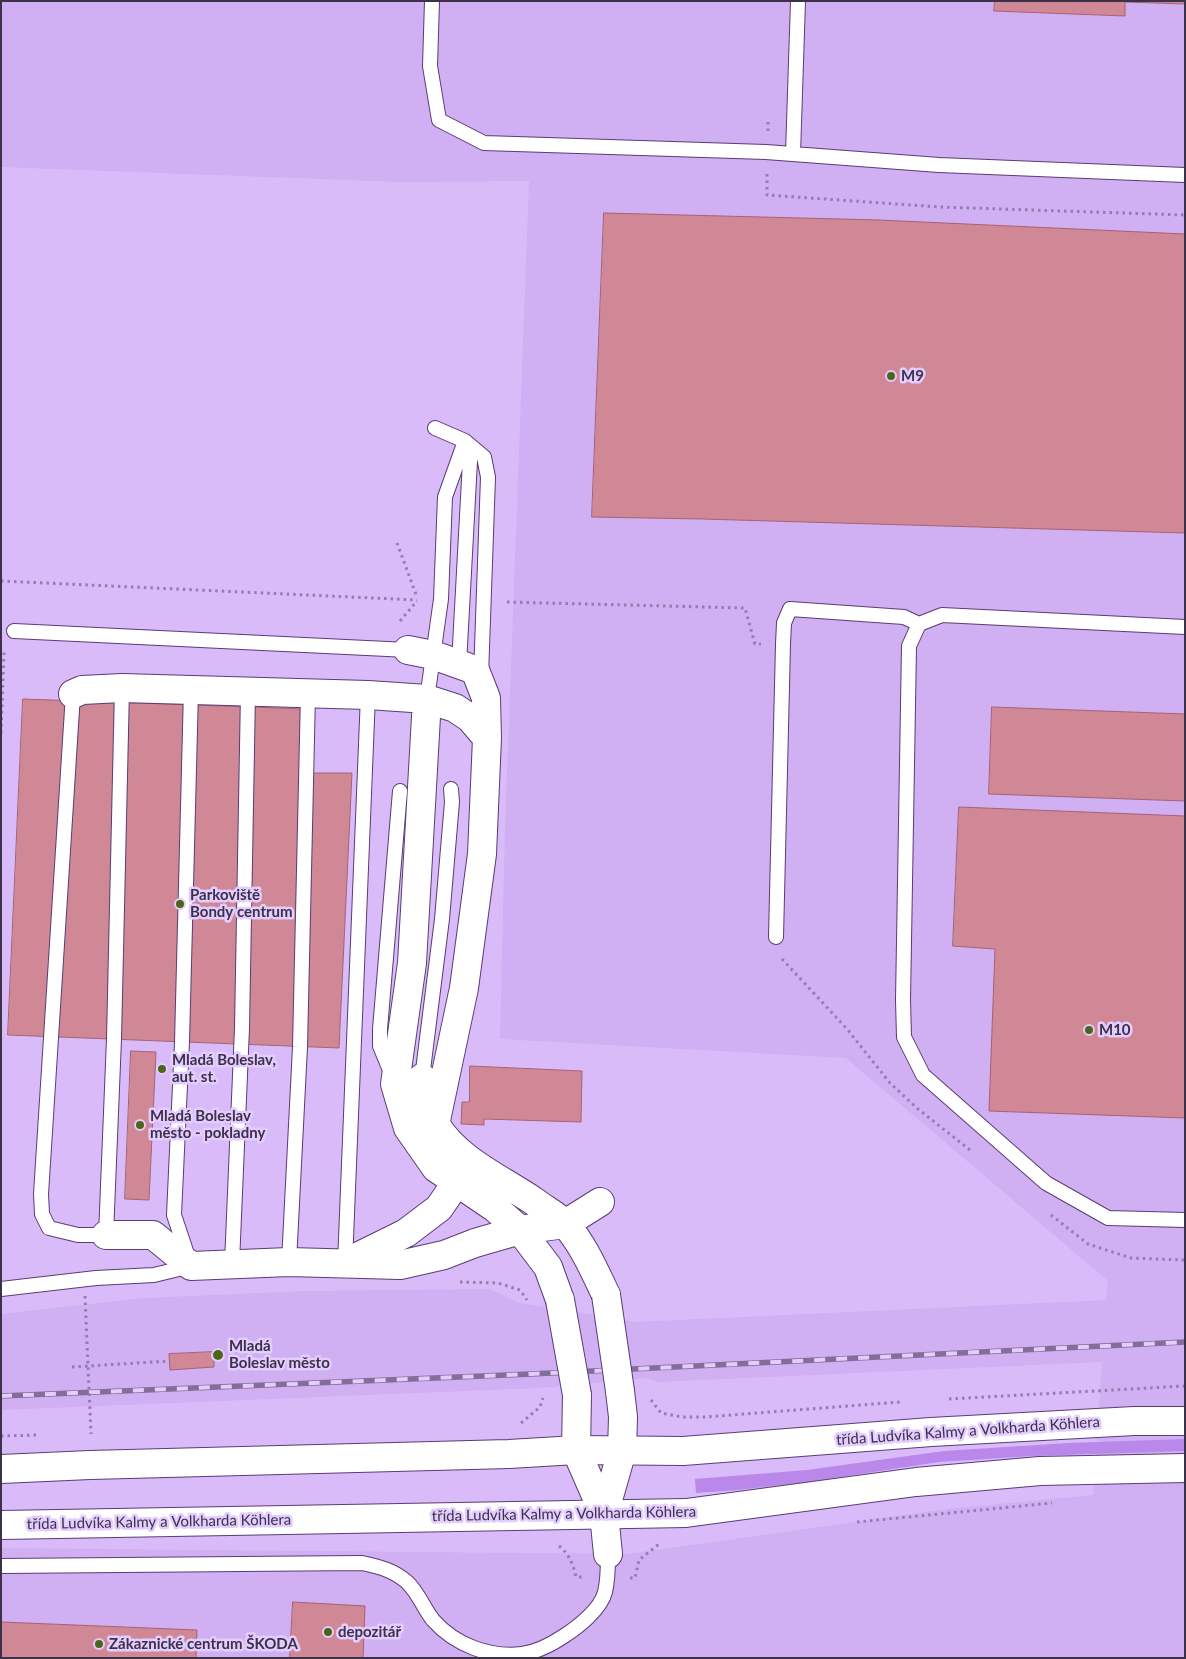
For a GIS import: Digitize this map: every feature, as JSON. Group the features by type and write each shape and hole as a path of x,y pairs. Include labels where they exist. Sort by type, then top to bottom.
{"street":[{"path":"420,653 475,670 486,698 487,738 482,854 464,988 435,1125"},
{"path":"73,694 82,690 122,688 368,695 427,699 455,708 470,718 487,738"},
{"path":"427,699 412,963 395,1084 408,1128 436,1168 464,1171 523,1193 565,1224 585,1251 606,1295 623,1417 622,1451 604,1514"},
{"path":"422,1078 428,1109 435,1125 452,1144 464,1171 495,1208 520,1230 548,1267 560,1300 576,1395 576,1450 604,1514 608,1554"},
{"path":"345,1263 406,1233 439,1208 464,1171"},
{"path":"106,1235 154,1235 191,1266 289,1262 400,1265 444,1255 475,1243 520,1230 565,1224 600,1202"},
{"name":"třída Ludvíka Kalmy a Volkharda Köhlera","path":"1,1468 509,1454 576,1450 683,1451 940,1431 1134,1421 1185,1421"},
{"name":"třída Ludvíka Kalmy a Volkharda Köhlera","path":"1,1525 686,1513 916,1482 1030,1472 1185,1468"}],"lane":[{"path":"432,1 430,66 439,120 484,144 766,152 939,165 1185,175"},
{"path":"793,154 798,1"},
{"path":"435,428 465,441 484,457 488,478 480,681"},
{"path":"427,699 420,653 441,599 445,496 465,441"},
{"path":"459,664 470,461 465,441"},
{"path":"776,937 783,644 784,623 790,609 904,617 919,624"},
{"path":"1185,627 942,615 919,624 909,646 904,1037 923,1075 1046,1183 1108,1218 1185,1220"},
{"path":"14,631 420,653"},
{"path":"73,694 41,1194 42,1214 49,1228 78,1235 106,1235 114,1039 122,688"},
{"path":"1,1289 96,1278 154,1276 191,1266 174,1215 182,1042 191,690"},
{"path":"232,1263 242,1036 248,692"},
{"path":"289,1262 300,1047 308,694"},
{"path":"345,1263 368,695"},
{"path":"422,1078 442,919 452,802 451,789"},
{"path":"395,1084 380,1046 380,1029 400,792"},
{"path":"1,1566 362,1563 389,1569 408,1583 433,1620 447,1634 465,1645 504,1655 524,1654 539,1650 579,1627 603,1599 608,1554"}],"path":[{"path":"768,121 766,152 767,195 940,206 1185,215"},
{"path":"397,543 418,600"},
{"path":"1,581 418,600"},
{"path":"394,627 418,600"},
{"path":"514,602 745,608 755,644 783,644"},
{"path":"1,733 4,651"},
{"path":"85,1296 91,1434"},
{"path":"72,1367 169,1361"},
{"path":"649,1397 662,1412 682,1417 705,1417"},
{"path":"518,1426 540,1407 543,1398"}],"shaded area":[{"path":"1,1 1185,1 1185,1658 1,1658 1,1548 628,1554 947,1509 1093,1495 1102,1362 657,1382 647,1378 540,1388 1,1410 1,1314 143,1298 307,1291 489,1289 520,1303 636,1322 1106,1300 1108,1281 846,1058 500,1039 505,829 529,181 400,182 1,167"},
{"path":"1185,1439 1185,1451 1033,1456 939,1462 808,1482 696,1493 695,1479 807,1470 944,1451 1068,1443"}],"building":[{"path":"995,1 1185,1 1185,4 1125,2 1125,16 994,11"},
{"name":"M9","path":"604,213 879,220 1185,234 1185,533 592,517"},
{"name":"Parkoviště Bondy centrum","path":"23,699 306,709 304,773 352,773 339,1048 8,1035"},
{"path":"992,707 1185,714 1185,801 989,794"},
{"name":"M10","path":"959,807 1185,816 1185,1118 989,1111 995,949 953,946"},
{"name":"Mladá Boleslav město - pokladny","path":"131,1051 156,1052 149,1200 125,1199"},
{"path":"470,1066 582,1071 581,1122 484,1119 484,1125 461,1124 462,1102 469,1102"},
{"path":"214,1352 214,1367 170,1370 169,1354"},
{"name":"depozitář","path":"293,1602 365,1606 363,1658 290,1658"},
{"name":"Zákaznické centrum ŠKODA","path":"1,1622 197,1630 196,1658 1,1658"}],"railway":[{"path":"1,1396 531,1374 1185,1342"}],"place":[{"name":"M9","path":"891,376"},
{"name":"Parkoviště Bondy centrum","path":"180,904"},
{"name":"M10","path":"1089,1030"},
{"name":"Mladá Boleslav, aut. st.","path":"162,1069"},
{"name":"Mladá Boleslav město - pokladny","path":"140,1125"},
{"name":"Mladá Boleslav město","path":"218,1355"},
{"name":"depozitář","path":"328,1632"},
{"name":"Zákaznické centrum ŠKODA","path":"99,1644"}]}
